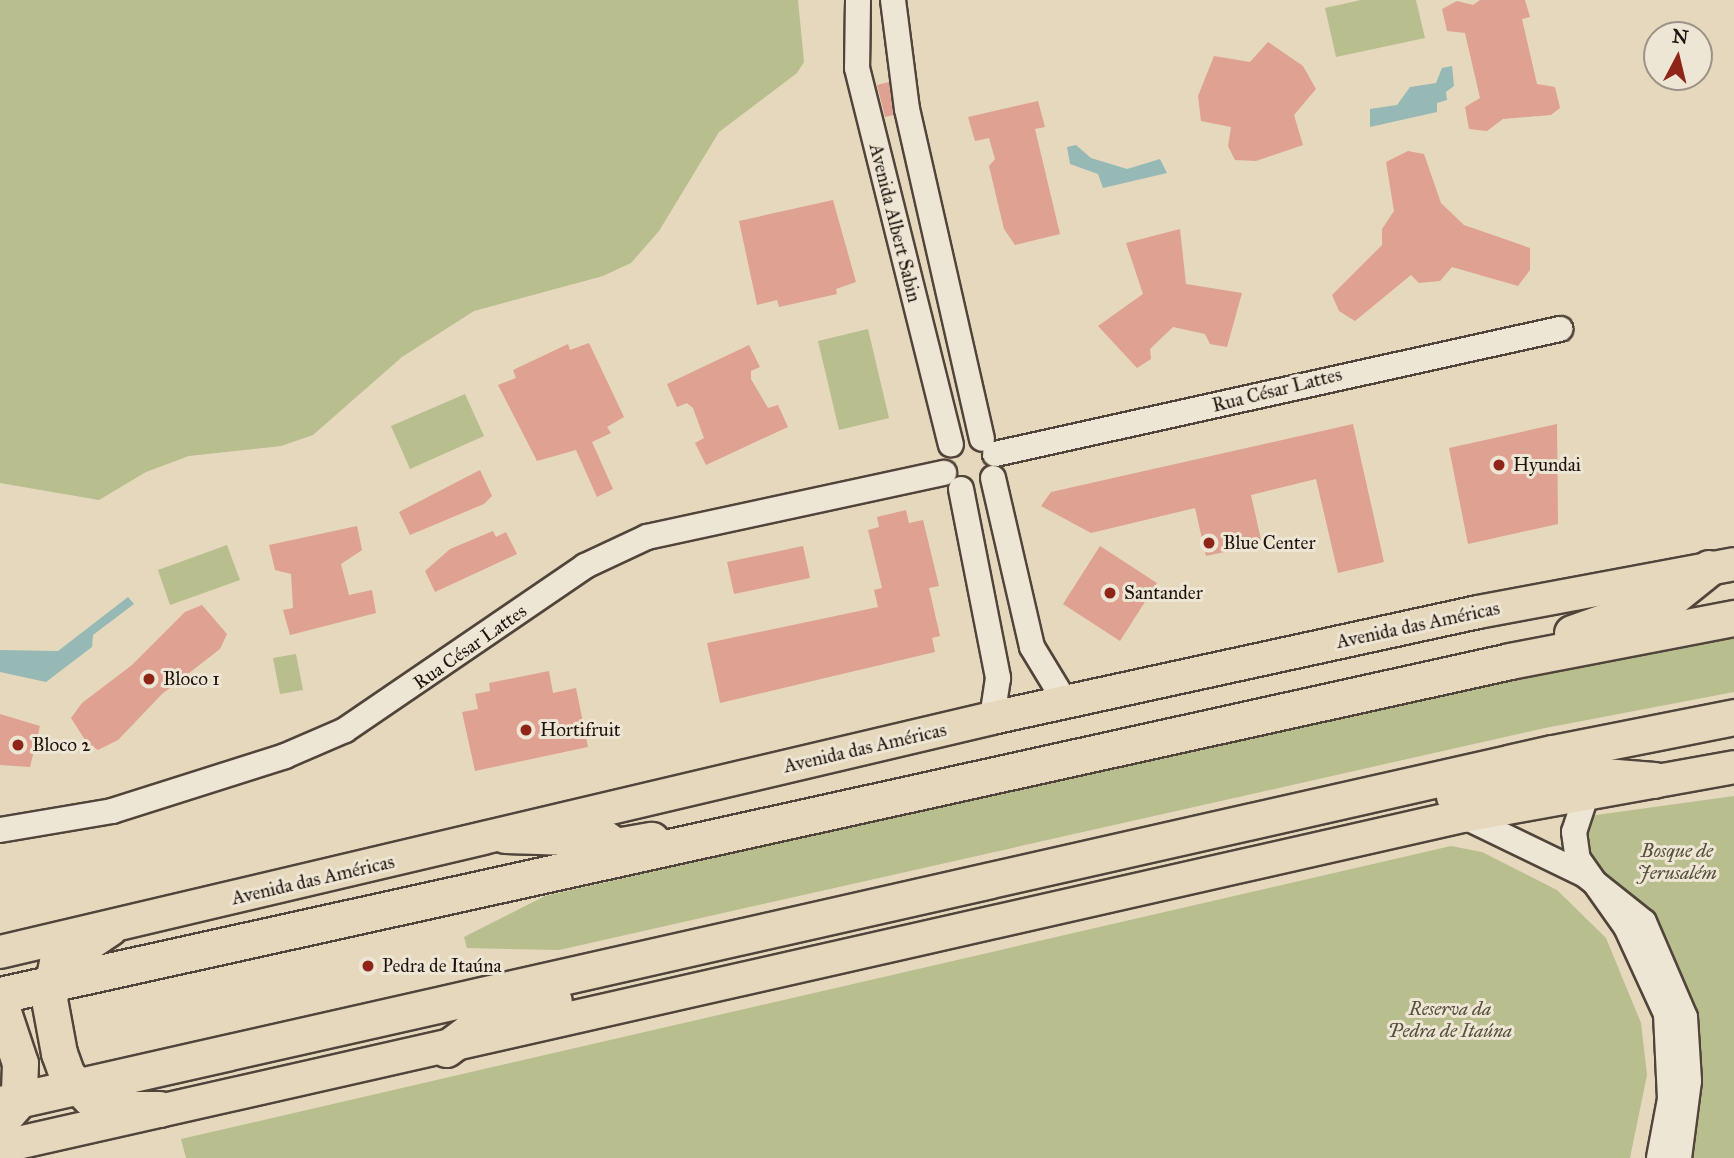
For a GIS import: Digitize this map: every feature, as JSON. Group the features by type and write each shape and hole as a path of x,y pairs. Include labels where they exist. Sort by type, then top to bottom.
{"highway":[{"path":"1510,661 1549,638 1673,597 1722,566"},
{"path":"0,995 731,836 1510,661 1734,618"},
{"path":"6,1107 76,1087 724,943 1360,797 1734,718"},
{"path":"1360,797 1404,802 1591,775 1654,780"},
{"path":"505,835 604,838 616,846 684,834 731,836"},
{"path":"109,928 64,955 51,985 59,1053 76,1087 104,1105 159,1109"},
{"path":"446,1049 492,1021 686,963 724,943"},
{"path":"0,1003 20,1063 6,1107"}],"main road":[{"name":"Avenida das Américas","path":"0,952 992,718 1430,622 1722,566"},
{"path":"0,1147 159,1109 446,1049 1463,816 1734,767"}],"street":[{"name":"Avenida Albert Sabin","path":"858,0 857,68 951,444"},
{"name":"Avenida Albert Sabin","path":"893,0 907,109 1032,647 1066,703"},
{"name":"Rua César Lattes","path":"990,457 1560,329"},
{"path":"953,481 979,489 990,457 965,436 951,444 943,458 953,481 998,678 992,718"},
{"name":"Rua César Lattes","path":"0,830 112,811 285,756 345,730 586,566 647,537 953,481"},
{"path":"1587,793 1574,832 1586,875 1626,927 1666,1014 1670,1099 1659,1158"},
{"path":"1463,816 1586,875 1644,922 1685,1017 1689,1081 1679,1158"}],"green space":[{"path":"0,0 798,0 804,62 797,73 719,132 659,231 631,263 603,276 474,311 402,357 313,435 281,446 189,456 146,472 99,500 0,483"},
{"path":"1361,0 1416,0 1425,38 1336,57 1325,8"},
{"path":"868,329 889,418 839,430 818,341"},
{"path":"465,394 484,436 410,469 391,426"},
{"path":"227,545 240,580 170,605 158,570"},
{"path":"1734,635 1734,692 1545,728 559,950 467,948 464,937 545,896 1299,726"},
{"path":"296,654 303,690 280,694 273,658"},
{"name":"Bosque de Jerusalém","path":"1734,796 1734,1158 1692,1158 1700,1074 1642,908 1584,856 1586,822 1596,815"},
{"name":"Reserva da Pedra de Itaúna","path":"1451,846 1482,852 1557,890 1606,938 1641,1023 1647,1075 1630,1158 186,1158 181,1139"}],"water":[{"path":"1452,66 1454,86 1446,92 1447,100 1437,103 1437,112 1370,127 1370,109 1397,105 1410,87 1436,83 1442,68"},
{"path":"1076,145 1091,158 1127,169 1160,159 1167,173 1103,188 1098,174 1070,164 1067,147"},
{"path":"128,597 134,604 93,635 92,647 46,682 0,672 0,650 58,651"}],"building":[{"path":"1480,0 1525,0 1530,17 1522,19 1537,84 1555,87 1560,108 1551,115 1503,119 1487,131 1469,129 1465,107 1480,98 1465,33 1447,31 1442,9 1457,1 1473,5"},
{"path":"1268,42 1303,66 1316,89 1294,115 1303,145 1256,161 1235,160 1228,146 1231,127 1201,121 1198,96 1214,56 1250,62"},
{"path":"889,82 893,115 885,117 877,85"},
{"path":"1038,101 1045,127 1035,129 1060,234 1015,245 1004,229 989,166 995,159 989,138 975,141 968,117"},
{"path":"1408,151 1424,154 1441,203 1464,225 1530,248 1530,270 1518,286 1452,267 1440,281 1419,283 1411,275 1355,321 1339,311 1332,295 1382,245 1382,229 1394,211 1386,162"},
{"path":"833,200 856,282 836,289 837,294 779,307 777,300 757,305 739,221"},
{"path":"1180,229 1186,284 1242,293 1227,347 1210,344 1205,334 1173,327 1150,349 1151,359 1137,368 1098,326 1143,294 1126,243"},
{"path":"589,343 624,417 607,427 611,433 592,442 613,489 597,497 576,450 537,461 498,385 516,378 513,370 568,344 570,350"},
{"path":"749,345 760,367 751,371 751,379 768,408 778,405 788,427 706,465 695,443 704,438 693,408 687,403 677,407 667,384"},
{"path":"1353,424 1384,562 1338,573 1316,479 1251,495 1262,544 1206,556 1195,508 1091,533 1041,506 1051,492"},
{"path":"1557,424 1558,524 1468,544 1449,448"},
{"path":"480,470 492,496 484,504 410,535 399,512"},
{"path":"906,510 909,523 923,520 939,586 929,588 940,636 932,638 935,652 720,703 707,643 878,607 874,590 882,588 868,530 879,527 877,517"},
{"path":"357,526 362,550 341,564 349,595 372,590 376,613 290,635 283,610 293,608 291,574 275,570 269,545"},
{"path":"493,531 496,537 506,532 517,554 435,592 425,571 450,549"},
{"path":"803,546 810,578 734,594 727,562"},
{"name":"Santander","path":"1100,546 1157,583 1120,641 1063,604"},
{"name":"Bloco 1","path":"202,605 227,634 220,649 162,694 118,740 98,750 87,743 71,718 82,703 132,665 185,612"},
{"path":"549,671 553,693 576,688 588,747 475,771 462,712 478,709 475,694 490,691 489,683"},
{"name":"Bloco 2","path":"0,714 40,726 30,767 0,765"}],"place":[{"name":"Hyundai","path":"1499,465"},
{"name":"Blue Center","path":"1209,543"},
{"name":"Santander","path":"1110,593"},
{"name":"Bloco 1","path":"149,679"},
{"name":"Hortifruit","path":"526,730"},
{"name":"Bloco 2","path":"18,745"},
{"name":"Pedra de Itaúna","path":"368,966"}]}
